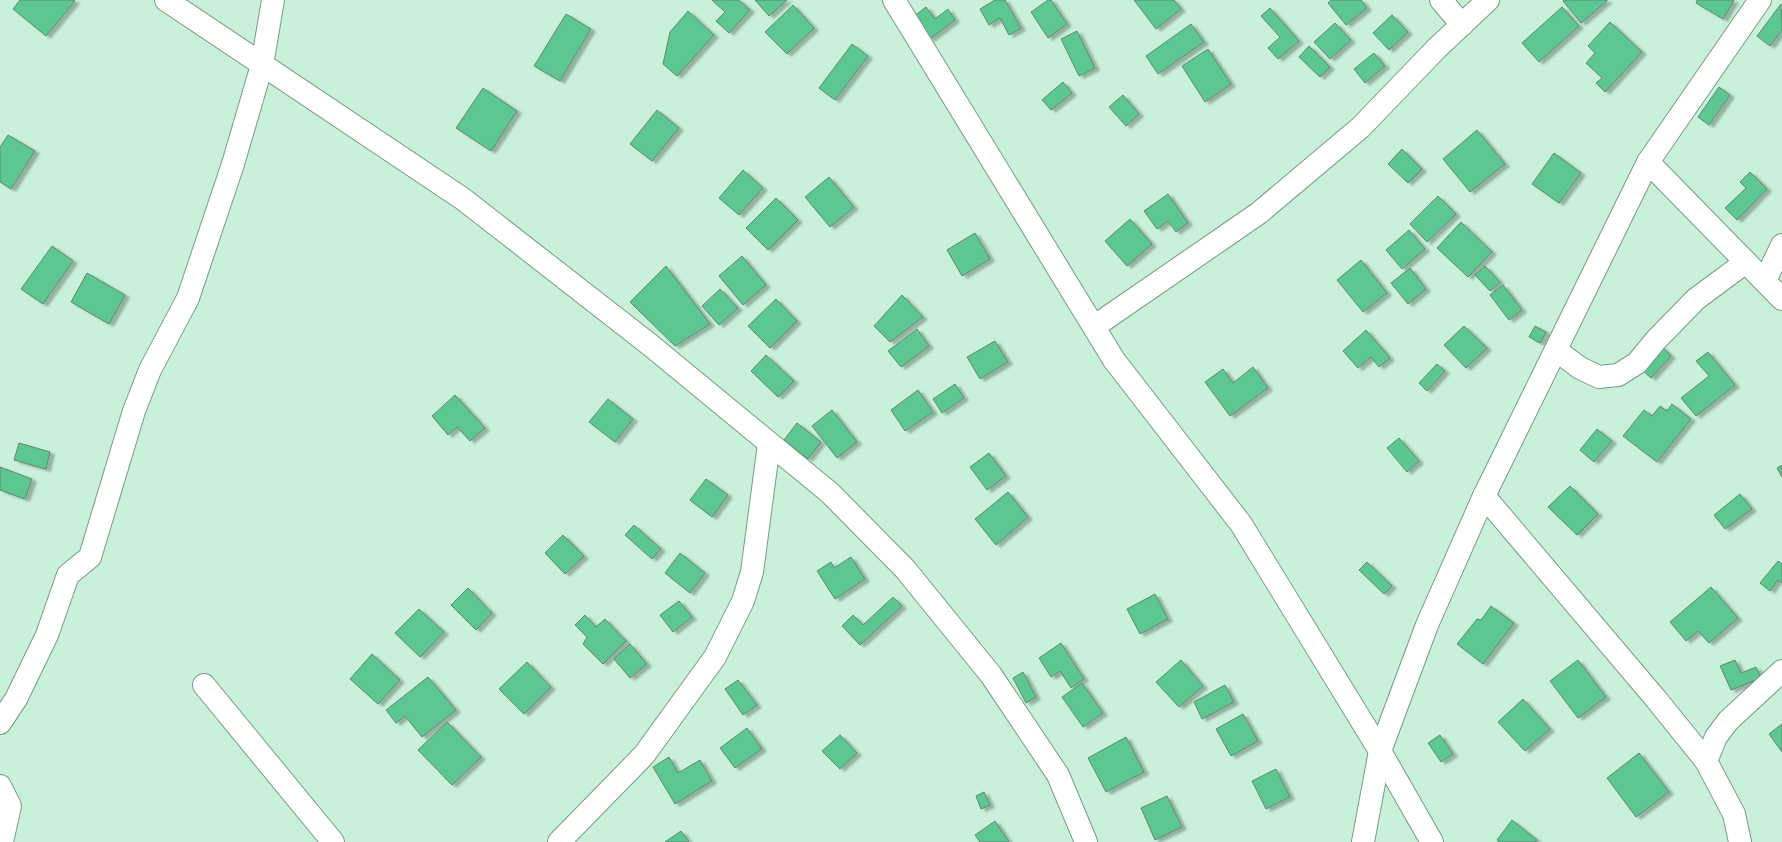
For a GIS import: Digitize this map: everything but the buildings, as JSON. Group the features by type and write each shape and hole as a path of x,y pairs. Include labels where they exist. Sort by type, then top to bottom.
{"street":[{"path":"166,0 463,199 649,344 830,493 894,558 935,604 986,669 1058,775 1086,842"},
{"path":"0,723 16,699 47,634 68,574 90,554 134,411 150,370 188,298 232,164 262,65 273,0"},
{"path":"894,0 1095,326 1114,360 1241,524 1380,750 1432,842"},
{"path":"1441,0 1462,25"},
{"path":"1095,326 1259,213 1361,127 1488,0"},
{"path":"1363,842 1380,750 1427,625 1484,496 1648,162 1760,0"},
{"path":"1648,162 1782,299"},
{"path":"1765,281 1782,245"},
{"path":"1556,350 1580,368 1599,377 1618,375 1637,363 1656,340 1696,299 1746,262"},
{"path":"559,842 644,755 715,657 743,601 752,572 769,444"},
{"path":"1484,496 1651,693 1706,761 1734,814 1740,842"},
{"path":"1706,761 1716,737 1728,721 1782,671"},
{"path":"204,685 333,842"},
{"path":"0,786 10,806 2,842"}]}
